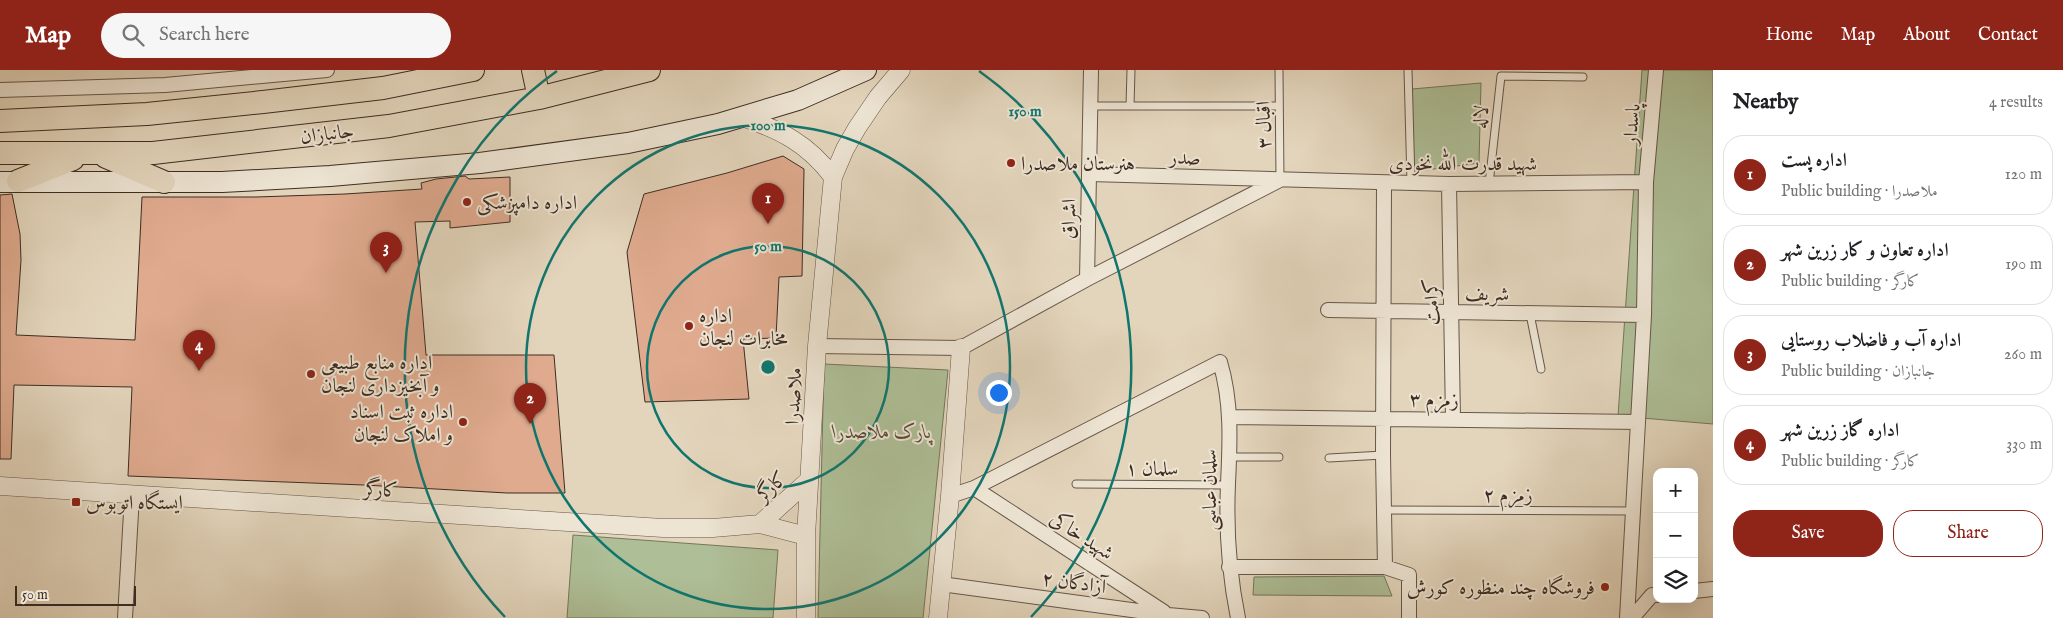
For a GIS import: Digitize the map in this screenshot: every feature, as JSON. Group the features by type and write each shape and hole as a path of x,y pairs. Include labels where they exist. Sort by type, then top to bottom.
{"main road":[{"name":"جانبازان","path":"0,121 147,114 263,102 383,88 473,70"},
{"path":"533,70 539,98"},
{"name":"جانبازان","path":"0,154 153,153 389,126 539,98 649,70"},
{"path":"9,181 222,182 330,176 480,163 628,143 718,124 798,100 866,70"},
{"path":"9,181 92,154 164,182"}],"street":[{"path":"0,90 165,85 327,70"},
{"name":"ملاصدرا","path":"806,618 806,536 817,346 834,178 845,149 856,128 900,70"},
{"name":"اشراق","path":"1087,280 1091,70"},
{"name":"پاسدار","path":"1627,618 1644,315 1646,182 1656,70"},
{"path":"742,117 768,126 807,148 820,160 834,178"},
{"name":"صدر","path":"1089,174 1280,180"},
{"path":"817,346 961,348 1280,180"},
{"name":"شهید قدرت الله نخودی","path":"1280,180 1449,184 1646,182"},
{"path":"1384,183 1384,567"},
{"name":"کرامت","path":"1449,184 1453,419"},
{"name":"شریف","path":"1328,310 1644,315"},
{"path":"938,618 950,496 961,348"},
{"name":"سلمان عباسی","path":"974,488 1220,362 1227,386 1229,417 1229,567 1238,618"},
{"name":"زمزم ۳","path":"1229,417 1638,422"},
{"name":"کارگر","path":"760,524 809,480"},
{"name":"کارگر","path":"0,486 663,528 712,528 760,524 806,536"},
{"path":"950,496 974,488"},
{"name":"شهید خاکی","path":"974,488 1168,615"},
{"path":"125,618 132,495"},
{"path":"1229,567 1384,567 1409,575 1409,618"},
{"name":"آزادگان ۲","path":"941,584 1202,618"},
{"path":"1698,591 1713,589"},
{"path":"1632,618 1653,595"}],"lane":[{"path":"1130,106 1131,70"},
{"name":"اقبال ۳","path":"1279,70 1280,180"},
{"path":"1408,70 1411,183"},
{"name":"لاله","path":"1489,184 1501,76 1583,77"},
{"path":"1090,106 1279,106"},
{"path":"1530,314 1542,369"},
{"path":"1329,458 1383,455"},
{"path":"1230,457 1279,457"},
{"name":"سلمان ۱","path":"1076,484 1228,485"},
{"name":"زمزم ۲","path":"1383,510 1633,511"}],"green space":[{"path":"1642,70 1713,70 1713,424 1618,416"},
{"path":"1481,83 1479,163 1411,172 1412,89"},
{"name":"پارک ملاصدرا","path":"824,364 948,370 923,618 818,618"},
{"path":"573,535 778,550 773,618 567,618"},
{"path":"1384,576 1392,596 1253,595 1254,577"}],"building":[{"name":"اداره مخابرات لنجان","path":"783,156 804,169 802,276 779,277 776,338 743,339 749,399 645,402 627,252 644,194 727,173"},
{"path":"465,176 469,179 510,177 510,222 450,228 450,221 415,222 426,355 554,355 565,493 507,493 364,485 128,476 132,387 14,385 11,459 0,459 0,195 12,194 20,234 21,260 16,335 135,340 142,197 256,197 422,189 421,183 436,179"}],"place":[{"name":"هنرستان ملاصدرا","path":"1011,163"},
{"name":"اداره دامپزشکی","path":"467,202"},
{"name":"اداره پست","path":"768,224"},
{"name":"اداره آب و فاضلاب روستایی","path":"386,273"},
{"name":"اداره مخابرات لنجان","path":"689,326"},
{"name":"اداره گاز زرین شهر","path":"199,371"},
{"name":"اداره منابع طبیعی و آبخیزداری لنجان","path":"311,374"},
{"name":"اداره ثبت اسناد و املاک لنجان","path":"463,422"},
{"name":"اداره تعاون و کار زرین شهر","path":"530,424"},
{"name":"ایستگاه اتوبوس","path":"76,502"},
{"name":"فروشگاه چند منظوره کورش","path":"1605,587"}]}
